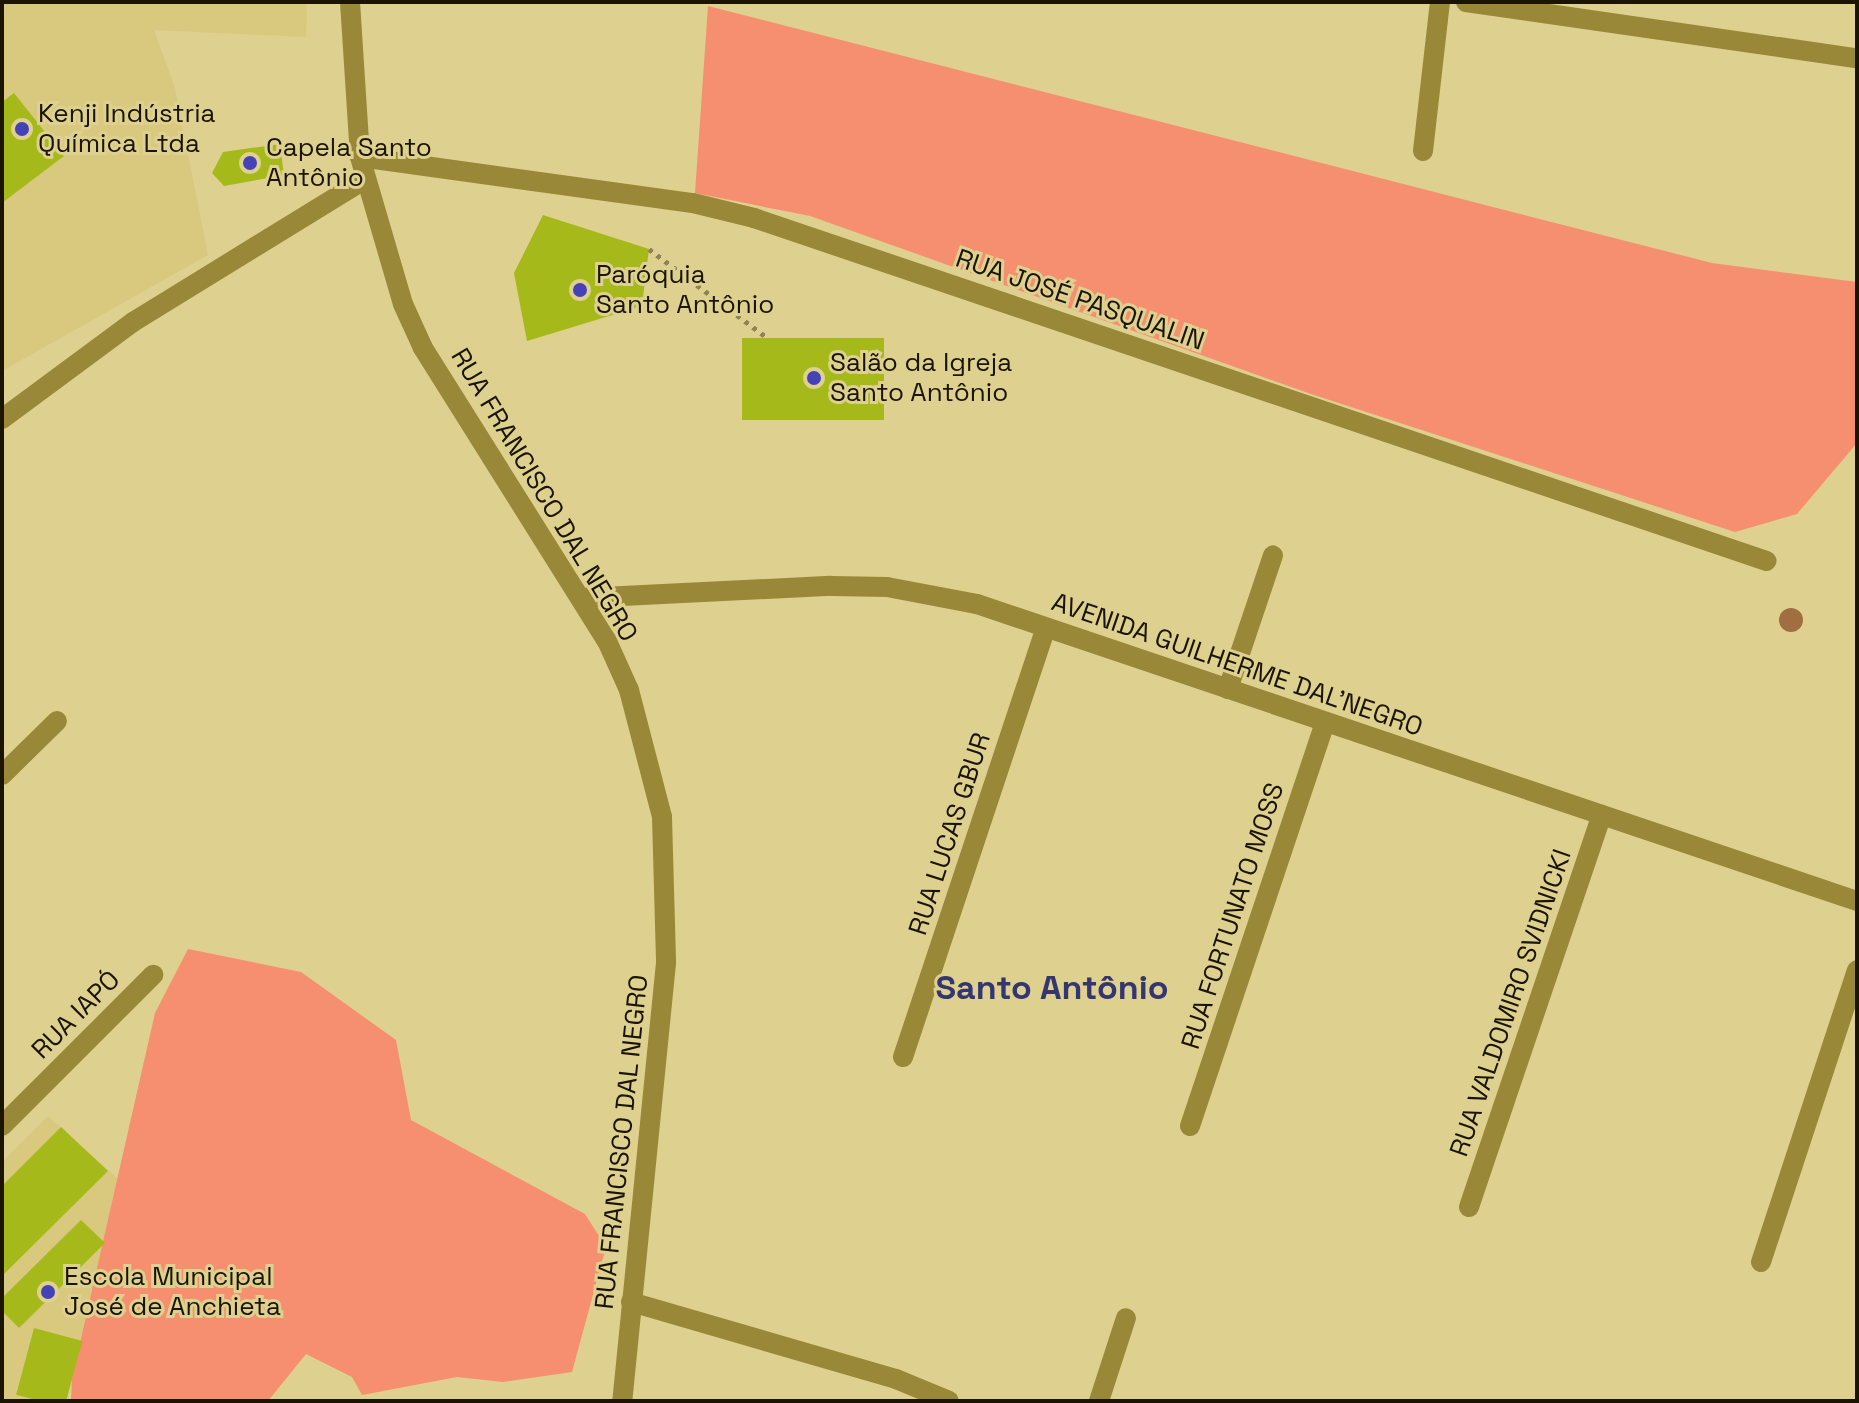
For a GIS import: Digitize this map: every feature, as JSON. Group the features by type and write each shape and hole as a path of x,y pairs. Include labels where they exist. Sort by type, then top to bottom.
{"street":[{"name":"RUA FRANCISCO DAL NEGRO","path":"350,2 360,157 403,304 423,348 582,598 629,690 662,817 667,878 666,963 622,1401"},
{"path":"1423,151 1440,2"},
{"path":"1466,2 1857,58"},
{"name":"RUA JOSÉ PASQUALIN","path":"360,157 693,203 754,218 1767,561"},
{"path":"2,419 158,305 365,179"},
{"path":"1228,689 1273,555"},
{"name":"AVENIDA GUILHERME DAL'NEGRO","path":"582,598 887,587 977,604 1857,901"},
{"name":"RUA LUCAS GBUR","path":"903,1057 1046,628"},
{"path":"2,775 57,721"},
{"name":"RUA FORTUNATO MOSS","path":"1190,1126 1325,722"},
{"name":"RUA VALDOMIRO SVIDNICKI","path":"1469,1207 1602,815"},
{"path":"1761,1262 1857,970"},
{"name":"RUA IAPÓ","path":"2,1126 153,975"},
{"path":"631,1302 896,1379 949,1401"},
{"path":"1099,1401 1126,1318"}],"path":[{"path":"649,249 765,336"}],"shaded area":[{"name":"Kenji Indústria Química Ltda","path":"2,2 307,2 306,37 154,30 175,88 208,255 2,371"},
{"path":"708,6 1712,263 1857,282 1857,443 1797,514 1735,532 1311,394 810,216 695,193"},
{"path":"188,949 301,972 396,1040 411,1120 585,1214 606,1247 572,1372 503,1382 457,1377 362,1395 352,1377 306,1354 268,1401 71,1401 72,1378 155,1013"},
{"name":"Escola Municipal José de Anchieta","path":"48,1116 118,1179 66,1401 2,1401 2,1162"}],"building":[{"name":"Kenji Indústria Química Ltda","path":"14,93 64,156 2,203 2,102"},
{"name":"Capela Santo Antônio","path":"280,144 284,175 224,186 212,173 223,152"},
{"name":"Paróquia Santo Antônio","path":"543,215 649,249 642,306 527,341 514,273"},
{"name":"Salão da Igreja Santo Antônio","path":"742,338 884,338 884,420 742,420"},
{"path":"61,1127 108,1171 2,1276 2,1186"},
{"path":"81,1220 105,1243 19,1328 2,1311 2,1298"},
{"path":"34,1328 82,1341 66,1401 40,1401 16,1395"}],"place":[{"name":"Kenji Indústria Química Ltda","path":"22,129"},
{"name":"Capela Santo Antônio","path":"250,163"},
{"name":"Paróquia Santo Antônio","path":"580,290"},
{"name":"Salão da Igreja Santo Antônio","path":"814,378"},
{"name":"Escola Municipal José de Anchieta","path":"48,1292"}],"district":[{"name":"Santo Antônio","path":"1052,988"}]}
